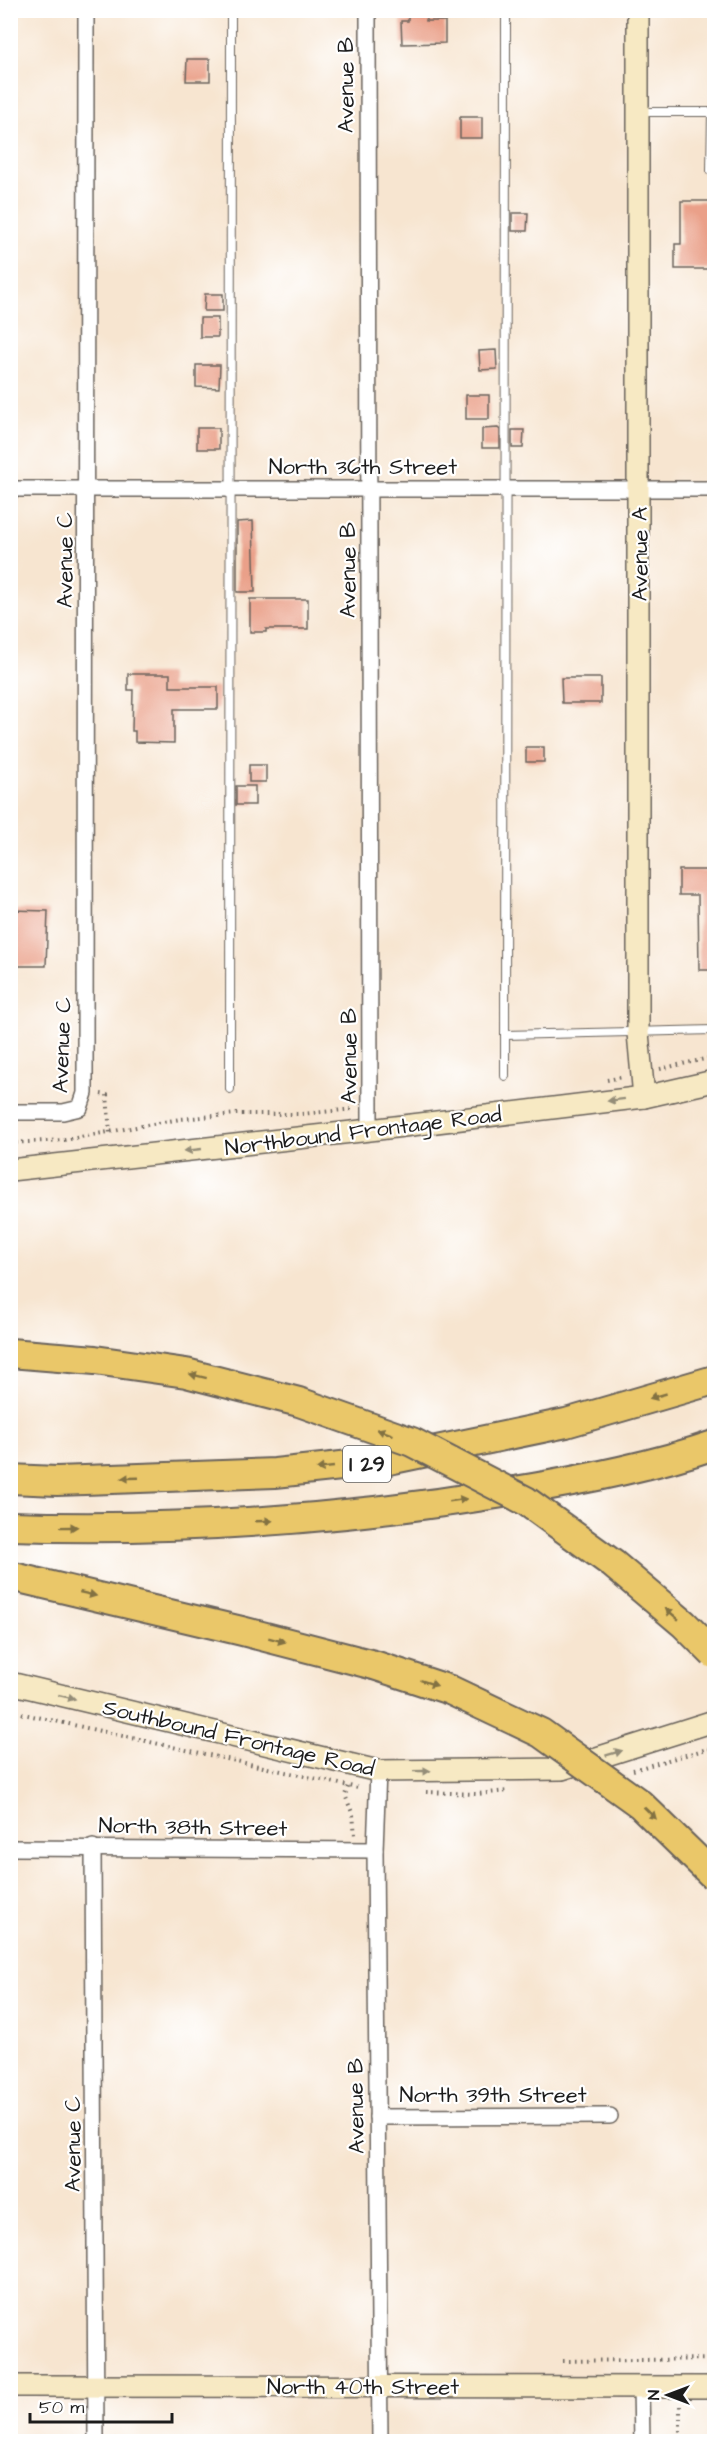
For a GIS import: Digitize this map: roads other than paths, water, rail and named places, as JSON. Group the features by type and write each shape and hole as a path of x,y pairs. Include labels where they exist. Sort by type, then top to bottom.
{"highway":[{"path":"10,1353 95,1360 186,1373 299,1402 412,1442 526,1501 613,1564 684,1624 714,1654"},
{"name":"I 29","path":"10,1479 57,1481 275,1473 379,1462 566,1423 714,1380"},
{"name":"I 29","path":"10,1526 220,1523 289,1520 389,1510 562,1483 714,1445"},
{"path":"10,1576 374,1665 450,1690 541,1733 640,1804 714,1876"}],"street":[{"name":"Avenue C","path":"10,1112 63,1112 80,1108 85,1093 86,10"},
{"name":"Avenue B","path":"368,10 370,1130"},
{"name":"Avenue A","path":"638,10 640,489 638,1033 644,1097"},
{"name":"North 36th Street","path":"10,489 714,489"},
{"name":"Northbound Frontage Road","path":"10,1170 644,1097 714,1081"},
{"name":"Southbound Frontage Road","path":"10,1683 378,1771 562,1768 714,1721"},
{"name":"Avenue B","path":"378,1771 375,1850 380,2442"},
{"name":"Avenue C","path":"93,1847 96,2442"},
{"name":"North 38th Street","path":"10,1848 375,1850"},
{"name":"North 39th Street","path":"377,2117 610,2116"},
{"name":"North 40th Street","path":"10,2386 714,2387"},
{"path":"641,2386 642,2442"}],"lane":[{"path":"230,1089 231,10"},
{"path":"505,1076 506,10"},
{"path":"639,112 713,112 713,171"},
{"path":"505,1035 714,1030"}]}
